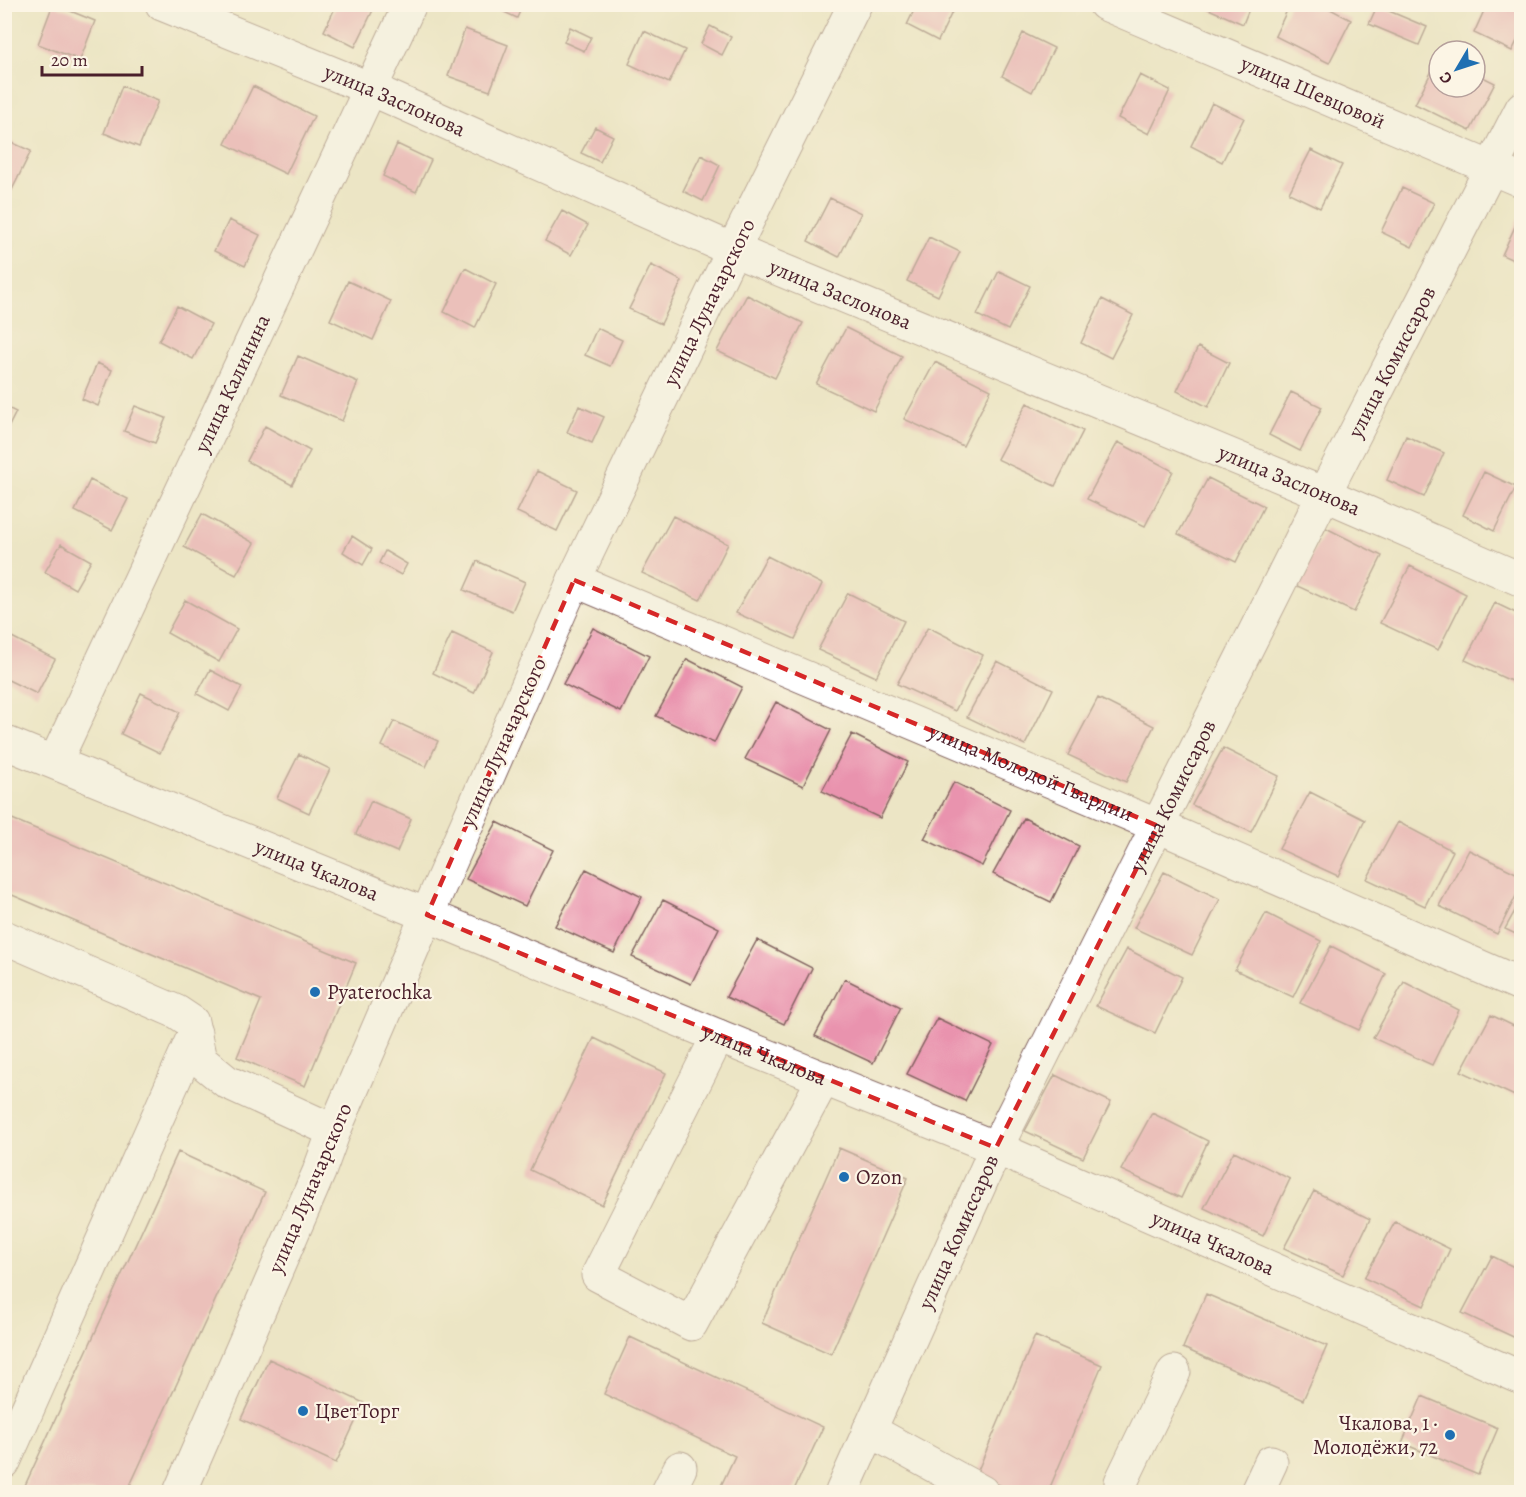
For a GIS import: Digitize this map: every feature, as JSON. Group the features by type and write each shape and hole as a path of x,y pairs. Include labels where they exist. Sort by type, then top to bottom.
{"street":[{"name":"улица Заслонова","path":"162,4 370,89 733,250 1324,494 1521,580"},
{"name":"улица Калинина","path":"55,762 410,4"},
{"name":"улица Луначарского","path":"180,1492 319,1172 334,1131 427,915 574,580 855,4"},
{"name":"улица Шевцовой","path":"1105,4 1521,181"},
{"name":"улица Комиссаров","path":"842,1492 996,1148 1324,494 1521,108"},
{"name":"улица Молодой Гвардии","path":"574,580 1158,826 1521,985"},
{"name":"улица Чкалова","path":"4,742 996,1148 1521,1378"},
{"path":"4,937 177,1012 192,1022 200,1060 227,1082 334,1131"},
{"path":"4,1462 195,1033"},
{"path":"718,1036 598,1275 691,1324 824,1078"},
{"path":"1124,1489 1174,1372"},
{"path":"869,1430 982,1492"},
{"path":"1257,1492 1272,1462"}],"highlighted area":[{"path":"574,580 1158,826 996,1148 427,915"}],"building":[{"path":"53,4 95,21 80,60 38,44"},
{"path":"337,4 376,4 355,47 324,31"},
{"path":"487,4 523,4 517,18"},
{"path":"917,4 956,4 938,41 907,25"},
{"path":"1197,4 1251,4 1243,24"},
{"path":"1290,4 1321,4 1351,20 1329,63 1275,36"},
{"path":"1487,4 1522,4 1522,31 1512,51 1474,33"},
{"path":"1377,6 1427,27 1419,45 1369,24"},
{"path":"710,26 731,37 722,55 701,44"},
{"path":"570,27 591,37 584,51 564,42"},
{"path":"465,29 508,45 490,91 448,76"},
{"path":"644,31 685,50 669,83 629,64"},
{"path":"1023,33 1054,48 1032,92 1002,76"},
{"path":"1140,75 1170,90 1149,134 1118,118"},
{"path":"1487,79 1495,83 1487,98"},
{"path":"1427,80 1427,99 1487,99 1470,131 1415,104"},
{"path":"122,86 158,101 139,147 104,133"},
{"path":"253,86 314,116 286,174 225,144"},
{"path":"1212,103 1244,118 1222,162 1191,146"},
{"path":"595,127 613,136 600,162 581,153"},
{"path":"4,139 31,151 8,198 4,197"},
{"path":"397,144 431,160 416,192 383,176"},
{"path":"1311,150 1342,165 1320,208 1289,193"},
{"path":"701,155 720,165 703,201 683,191"},
{"path":"1402,188 1434,203 1412,247 1381,232"},
{"path":"830,198 861,213 839,257 808,241"},
{"path":"562,211 588,225 571,255 545,241"},
{"path":"229,220 260,235 245,266 214,251"},
{"path":"1518,220 1522,221 1522,264 1502,255"},
{"path":"929,237 960,252 938,296 907,281"},
{"path":"651,265 682,281 661,324 629,309"},
{"path":"465,268 496,284 475,328 444,312"},
{"path":"999,271 1030,286 1008,330 977,315"},
{"path":"348,281 391,301 373,340 330,320"},
{"path":"747,295 803,323 775,378 717,351"},
{"path":"1102,299 1133,315 1111,358 1081,343"},
{"path":"177,306 211,324 193,359 159,341"},
{"path":"597,328 622,340 610,366 585,355"},
{"path":"846,328 902,356 874,411 816,384"},
{"path":"1198,347 1229,363 1208,407 1177,391"},
{"path":"298,356 358,382 342,421 281,395"},
{"path":"935,362 991,390 963,446 904,419"},
{"path":"97,363 112,370 98,406 82,399"},
{"path":"1291,392 1322,407 1300,451 1269,435"},
{"path":"1027,403 1083,431 1055,486 997,459"},
{"path":"4,406 16,412 4,436"},
{"path":"135,406 166,418 155,443 124,431"},
{"path":"579,406 604,417 592,443 567,432"},
{"path":"265,426 310,451 292,485 247,461"},
{"path":"1406,436 1444,453 1424,497 1387,480"},
{"path":"1118,442 1173,471 1145,526 1087,499"},
{"path":"537,471 577,490 557,531 517,512"},
{"path":"1484,472 1516,487 1494,531 1463,515"},
{"path":"1208,478 1264,506 1236,562 1178,534"},
{"path":"90,480 128,499 112,530 75,511"},
{"path":"202,514 254,543 236,575 184,547"},
{"path":"673,516 728,544 700,600 642,573"},
{"path":"1326,528 1382,556 1354,612 1295,585"},
{"path":"352,536 372,549 363,565 343,552"},
{"path":"61,544 91,561 75,589 45,572"},
{"path":"385,551 407,564 401,575 379,563"},
{"path":"767,556 822,584 795,639 736,613"},
{"path":"477,561 525,582 512,611 464,590"},
{"path":"1410,566 1466,594 1438,650 1380,623"},
{"path":"848,593 904,621 876,677 818,650"},
{"path":"185,600 237,629 219,662 167,633"},
{"path":"1495,603 1522,616 1522,686 1465,660"},
{"path":"928,627 983,655 955,711 897,684"},
{"path":"593,628 649,656 621,712 563,684"},
{"path":"4,633 55,659 37,694 4,678"},
{"path":"452,633 493,652 474,693 433,673"},
{"path":"687,659 742,687 714,743 656,716"},
{"path":"997,661 1053,689 1025,745 967,717"},
{"path":"210,670 242,687 229,711 197,694"},
{"path":"141,693 180,712 160,753 121,734"},
{"path":"1098,698 1154,726 1126,782 1068,755"},
{"path":"776,702 831,730 803,786 745,759"},
{"path":"394,721 438,741 426,767 382,746"},
{"path":"852,734 908,762 880,818 822,791"},
{"path":"1223,748 1279,776 1251,832 1192,805"},
{"path":"299,754 330,769 309,813 277,798"},
{"path":"954,782 1010,810 982,866 924,839"},
{"path":"1310,792 1365,820 1338,876 1279,849"},
{"path":"371,801 411,819 397,852 356,834"},
{"path":"5,816 356,963 305,1086 237,1057 261,1000 5,892"},
{"path":"1024,818 1079,846 1051,902 993,874"},
{"path":"497,822 553,850 525,906 466,879"},
{"path":"1398,822 1453,851 1425,906 1367,879"},
{"path":"1469,850 1522,876 1522,884 1497,934 1439,906"},
{"path":"586,869 642,897 614,953 555,926"},
{"path":"1164,872 1220,899 1192,955 1134,928"},
{"path":"1522,898 1522,937 1505,929"},
{"path":"663,900 719,928 691,984 632,957"},
{"path":"1266,913 1321,941 1293,997 1235,970"},
{"path":"757,940 812,968 784,1024 726,997"},
{"path":"1331,946 1386,974 1359,1030 1300,1003"},
{"path":"1127,949 1182,977 1155,1033 1096,1006"},
{"path":"845,979 901,1007 873,1063 815,1036"},
{"path":"1404,982 1459,1010 1432,1065 1373,1038"},
{"path":"1491,1015 1522,1030 1522,1094 1519,1098 1461,1071"},
{"path":"937,1018 993,1045 965,1101 907,1074"},
{"path":"594,1038 666,1073 602,1205 530,1170"},
{"path":"1055,1075 1111,1102 1083,1158 1025,1131"},
{"path":"1152,1113 1208,1141 1181,1198 1121,1170"},
{"path":"839,1148 908,1178 831,1354 762,1323"},
{"path":"1234,1151 1290,1179 1263,1236 1204,1208"},
{"path":"178,1152 265,1192 127,1492 22,1492"},
{"path":"1314,1191 1370,1219 1343,1275 1284,1248"},
{"path":"1395,1222 1450,1249 1424,1306 1364,1278"},
{"path":"1492,1256 1522,1271 1522,1341 1462,1313"},
{"path":"1206,1294 1327,1346 1303,1400 1183,1348"},
{"path":"1035,1336 1102,1365 1048,1492 1016,1492 976,1475"},
{"path":"630,1337 823,1427 793,1492 718,1492 735,1456 604,1394"},
{"name":"ЦветТорг","path":"269,1359 364,1403 336,1463 241,1419"},
{"name":"Чкалова, 1 · Молодёжи, 72","path":"1422,1396 1498,1428 1478,1475 1402,1443"}],"place":[{"name":"Pyaterochka","path":"315,992"},
{"name":"Ozon","path":"844,1177"},
{"name":"ЦветТорг","path":"303,1411"},
{"name":"Чкалова, 1 · Молодёжи, 72","path":"1450,1435"}]}
